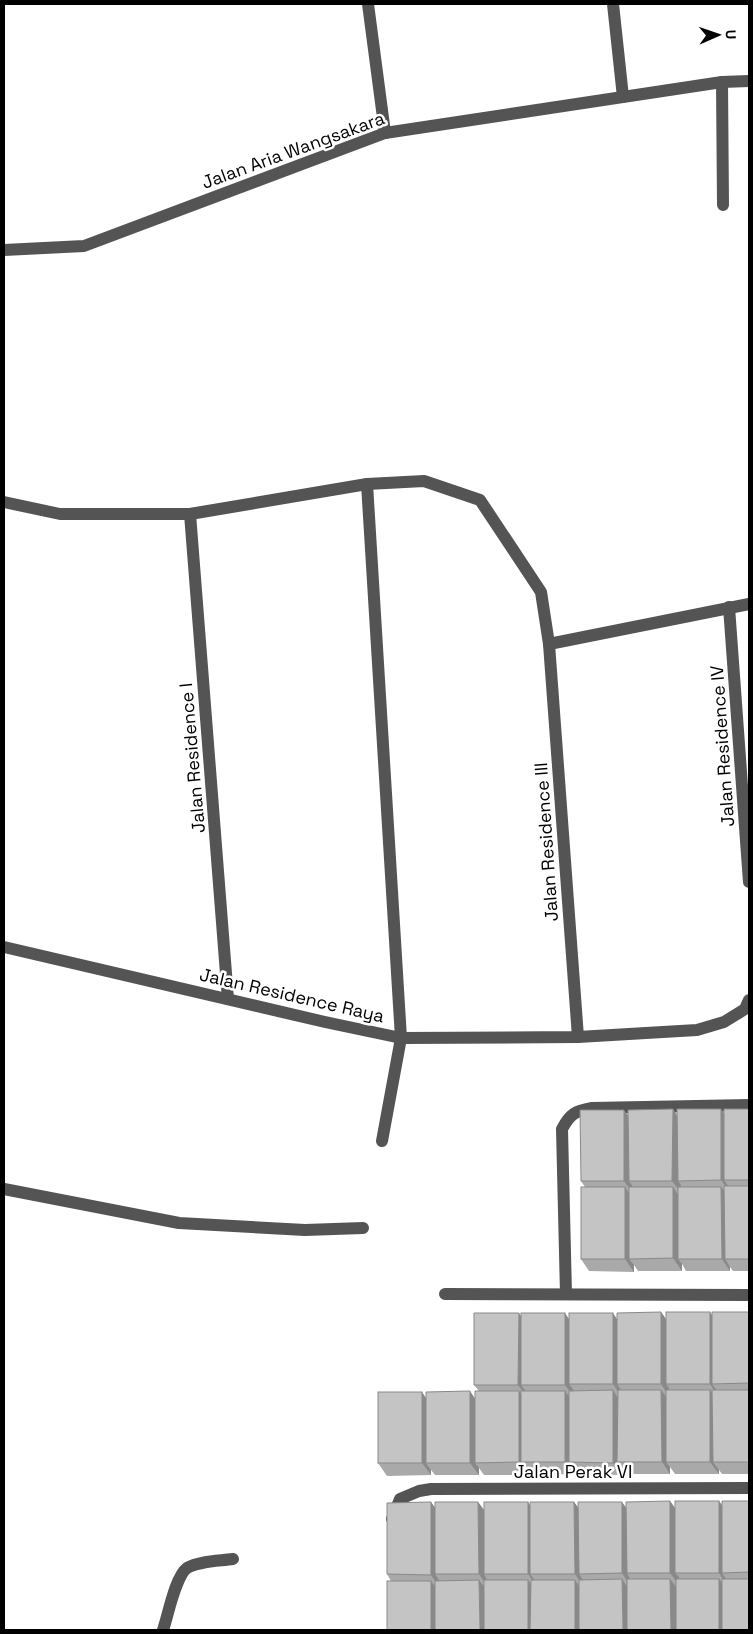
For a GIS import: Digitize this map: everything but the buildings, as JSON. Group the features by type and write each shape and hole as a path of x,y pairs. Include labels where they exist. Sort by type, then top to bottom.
{"street":[{"path":"368,4 385,133"},
{"path":"613,4 623,97"},
{"path":"722,82 723,205"},
{"name":"Jalan Aria Wangsakara","path":"4,250 84,246 385,133 722,82 749,82"},
{"name":"Jalan Residence III","path":"4,502 60,514 190,514 367,484 424,481 480,500 541,592 549,644 578,1037"},
{"path":"367,484 401,1038 382,1141"},
{"name":"Jalan Residence I","path":"190,514 228,999"},
{"path":"549,644 749,604"},
{"name":"Jalan Residence IV","path":"729,607 749,882"},
{"name":"Jalan Residence Raya","path":"4,947 401,1038 578,1037"},
{"path":"578,1037 697,1030 724,1022 745,1009 749,1000"},
{"path":"566,1294 562,1129 568,1118 579,1110 592,1108 749,1105"},
{"path":"4,1189 179,1223 305,1230 363,1228"},
{"path":"444,1294 749,1294"},
{"name":"Jalan Perak VI","path":"390,1535 390,1525 400,1499 419,1491 431,1489 749,1488"},
{"path":"164,1630 179,1578 186,1569 197,1564 233,1559"}]}
